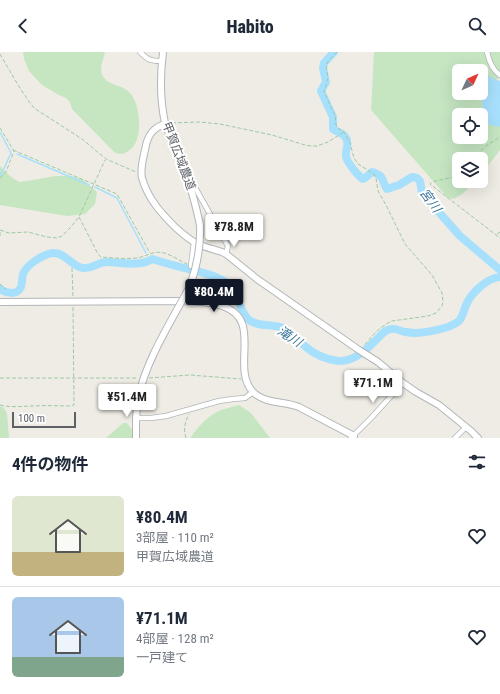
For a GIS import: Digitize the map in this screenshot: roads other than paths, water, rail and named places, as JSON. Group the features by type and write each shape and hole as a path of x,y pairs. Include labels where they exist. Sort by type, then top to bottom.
{"street":[{"path":"140,52 151,61 162,61"},
{"name":"甲賀広域農道","path":"136,438 138,398 142,380 190,286 198,258 200,244 200,225 195,200 183,167 174,148 162,105 160,84 163,52"},
{"path":"487,52 491,66 494,71 500,75"},
{"path":"166,123 151,132 146,142 142,176 154,204 164,216 194,242 226,254 257,279 364,354 378,362 403,383 439,405 478,438"},
{"path":"183,167 228,246 226,254"},
{"path":"191,266 194,242"},
{"path":"0,302 188,302 224,306 234,312 244,328 244,370 246,379 253,392 269,401 299,407 354,437 403,383"},
{"path":"136,418 158,418 219,401 246,398 253,392"},
{"path":"455,438 466,427"}],"water":[{"path":"488,74 490,77 500,81 500,126 498,127 488,124 488,108 483,108 482,100 488,100"}],"waterway":[{"name":"宮川","path":"334,52 324,63 323,68 326,82 321,91 333,117 333,129 346,138 346,156 358,175 363,179 372,172 379,175 387,189 399,185 412,177 417,178 420,181 422,193 460,236 500,270"},
{"path":"0,132 11,153 1,175 0,173"},
{"path":"17,154 89,185"},
{"path":"95,187 117,198 146,253"},
{"name":"滝川","path":"0,289 5,292 17,292 21,287 26,269 37,260 50,253 62,255 79,267 83,268 104,262 130,264 142,263 152,259 209,274 220,279 233,289 244,315 252,322 261,325 281,327 314,353 328,359 342,361 358,355 388,330 394,329 404,332 418,333 434,331 455,324 459,321 468,300 476,291 490,280 500,277"}]}
